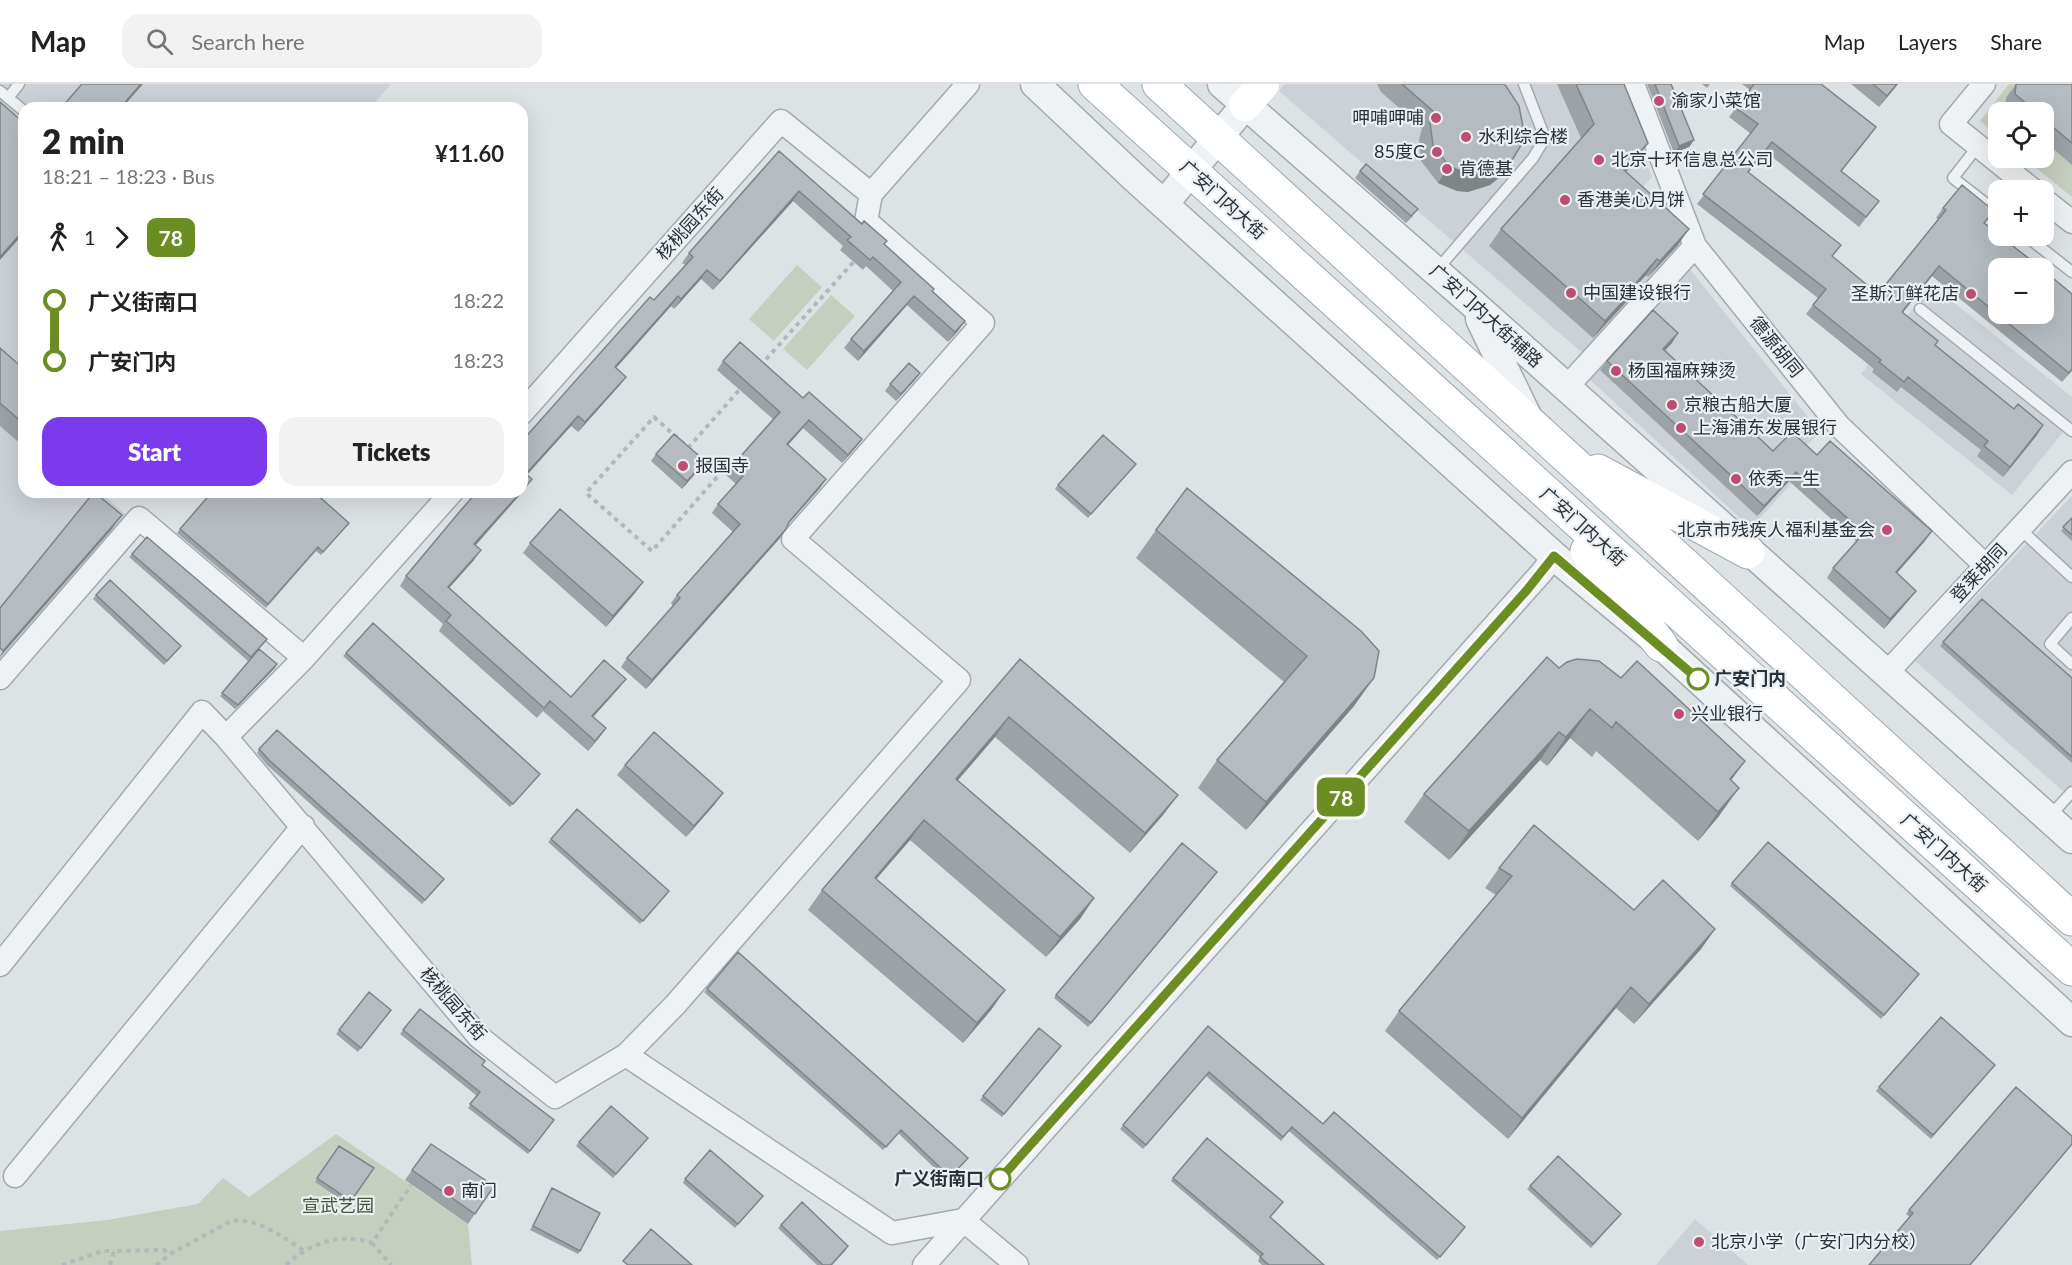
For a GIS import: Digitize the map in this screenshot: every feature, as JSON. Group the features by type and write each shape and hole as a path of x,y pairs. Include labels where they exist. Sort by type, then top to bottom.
{"main road":[{"name":"广安门内大街","path":"1095,84 2072,969"},
{"name":"广安门内大街","path":"1159,84 1554,448 2072,919"},
{"path":"1554,448 1748,552"},
{"path":"1530,479 1660,645"}],"street":[{"path":"963,1220 892,1233 626,1055 675,1005 959,681 793,539 983,323 866,221 871,194 968,84"},
{"path":"924,1265 1527,590 1554,556 1164,204 1035,84"},
{"name":"广安门内大街辅路","path":"1222,84 1254,94 1436,271 1748,552"},
{"name":"德源胡同","path":"1633,84 1695,246 1839,426 1986,566"},
{"path":"1984,84 1951,124 2020,180"},
{"path":"1164,204 1254,94"},
{"name":"核桃园东街","path":"528,406 781,122 871,194"},
{"path":"2054,208 2072,222"},
{"path":"1566,388 1695,246"},
{"name":"广安门内大街","path":"1471,302 1491,338 1531,425"},
{"name":"登莱胡同","path":"1886,674 2072,472"},
{"path":"226,737 304,658 447,498"},
{"path":"0,678 139,518 304,658"},
{"path":"1748,552 2072,839"},
{"name":"广安门内大街","path":"1554,556 1660,645 2072,1022"},
{"name":"核桃园东街","path":"0,965 202,712 303,826 479,1037 555,1097 626,1055"},
{"path":"15,1176 303,826"},
{"path":"963,1220 1017,1265"}],"lane":[{"path":"18,106 4,94 20,84"},
{"path":"1436,271 1533,158 1545,138 1524,84"},
{"path":"1978,146 1953,178 1988,205"},
{"path":"2039,246 2072,272"},
{"path":"1920,309 2072,431"},
{"path":"2020,529 2072,577"},
{"path":"2072,618 2050,644 2072,664"},
{"path":"2048,818 2072,792"}],"path":[{"path":"757,370 879,232"},
{"path":"688,448 749,379"},
{"path":"654,417 688,448 719,475 652,551 586,493 654,417"},
{"path":"372,1243 411,1185"},
{"path":"156,1265 172,1253 231,1221 242,1220 261,1226 305,1251"},
{"path":"286,1265 305,1251 327,1240 349,1236 372,1243 391,1265"},
{"path":"62,1265 102,1251 163,1250 172,1253"},
{"path":"110,1265 114,1251"}],"shaded area":[{"path":"0,84 391,84 375,102 18,102 18,498 107,498 130,518 0,672"},
{"path":"1285,84 1616,84 1652,177 1633,198 1685,246 1586,356 1279,91"},
{"path":"1688,267 1820,432 1801,451 1811,462 1751,528 1587,377"},
{"path":"1932,285 2072,397 2072,421 2012,495 1861,374"},
{"path":"2072,496 2072,799 1915,661"},
{"name":"北京小学（广安门内分校）","path":"1695,1219 1748,1265 1656,1265"}],"green space":[{"path":"2009,84 2072,84 2072,197 2054,180 2036,168 2054,168 2054,102 1995,102"},
{"path":"1988,111 1988,128 1980,121"},
{"path":"797,265 822,287 774,341 749,319"},
{"path":"831,295 855,316 807,370 783,349"},
{"name":"宣武艺园","path":"336,1134 468,1224 472,1265 0,1265 0,1231 107,1220 198,1204 223,1178 249,1197"}],"building":[{"path":"82,84 141,84 125,102 66,102"},
{"name":"水利综合楼","path":"1402,84 1503,84 1519,106 1524,132 1520,147 1512,160 1502,169 1469,175 1449,166 1433,145 1430,123 1433,111"},
{"path":"1576,84 1624,84 1648,143 1624,170 1689,229 1660,261 1657,259 1636,283 1638,285 1605,321 1501,229 1594,124"},
{"path":"1655,84 1671,84 1694,140 1679,146"},
{"path":"1754,84 1821,84 1876,127 1841,171 1879,201 1866,217 1772,142 1748,172 1841,245 1832,256 1878,294 1946,210 1943,208 1962,185 1988,206 1988,218 1984,223 1988,226 1988,246 2013,246 2028,258 1988,258 1988,306 1939,266 1902,312 1938,341 1935,345 2014,409 2018,404 2043,425 2010,467 1984,446 1988,441 1908,377 1904,382 1879,362 1881,360 1813,305 1826,289 1703,194 1758,124 1736,108"},
{"path":"1873,84 1897,84 1887,96"},
{"path":"2016,84 2072,84 2072,143 2054,128 2054,102 2024,102 2015,94"},
{"path":"0,102 18,118 18,237 0,257"},
{"path":"779,151 862,224 864,221 887,241 884,244 934,289 932,291 965,321 955,332 914,296 864,351 851,339 901,282 873,257 870,260 847,240 851,237 799,191 720,281 707,270 681,299 678,296 615,367 626,377 585,422 578,416 528,472 528,434 650,297 654,300 693,257 689,253"},
{"path":"1366,164 1418,209 1411,216 1360,171"},
{"path":"2054,279 2072,294 2072,369 2069,373 2009,324 2054,324"},
{"path":"1653,310 1678,333 1663,349 1773,451 1792,432 1817,455 1830,441 1932,531 1896,572 1916,591 1890,619 1833,568 1864,533 1796,472 1764,506 1607,361"},
{"path":"740,342 803,398 809,392 862,439 848,455 809,420 787,444 826,479 789,522 786,529 652,680 627,658 680,598 677,595 740,524 718,504 743,476 732,466 780,412 723,361"},
{"path":"0,348 18,364 18,419 0,403"},
{"path":"909,363 920,373 901,394 890,384"},
{"path":"674,434 705,461 687,481 656,454"},
{"path":"1103,435 1136,464 1091,514 1058,485"},
{"path":"1187,488 1361,631 1379,651 1374,678 1266,802 1217,760 1307,656 1156,530"},
{"path":"89,498 101,498 122,515 3,651 0,648 0,608"},
{"path":"207,498 321,498 349,523 323,552 318,547 268,604 180,529"},
{"path":"472,498 516,498 474,544 481,550 448,587 571,697 604,660 626,679 592,716 606,728 595,741 550,701 544,708 446,621 451,615 406,576"},
{"path":"560,509 643,582 613,616 530,543"},
{"path":"2072,518 2072,535 2063,527"},
{"path":"147,537 267,639 251,657 132,554"},
{"path":"110,580 181,646 167,661 96,595"},
{"path":"1982,599 2072,678 2072,757 1943,642"},
{"path":"373,623 540,774 513,804 346,653"},
{"path":"259,649 277,664 238,705 222,693"},
{"path":"1547,657 1559,668 1577,659 1599,661 1621,678 1637,661 1745,761 1730,779 1739,788 1718,812 1616,722 1612,728 1590,709 1566,737 1559,732 1469,831 1424,794"},
{"path":"1020,659 1178,795 1145,833 1009,717 956,779 1094,898 1060,937 924,820 875,878 1005,990 977,1023 822,890"},
{"path":"277,730 444,879 425,900 259,749"},
{"path":"654,732 723,793 694,826 625,765"},
{"path":"577,809 669,891 643,921 551,839"},
{"path":"1534,825 1634,910 1663,880 1715,929 1649,1004 1631,987 1522,1118 1399,1011 1512,876 1499,868"},
{"path":"1768,842 1919,974 1884,1015 1732,883"},
{"path":"1182,843 1217,872 1091,1023 1056,995"},
{"path":"738,952 968,1158 950,1177 901,1130 886,1147 707,989"},
{"path":"369,992 391,1010 361,1048 339,1030"},
{"path":"420,1009 485,1061 482,1065 554,1120 530,1151 470,1104 480,1092 403,1030"},
{"path":"1941,1017 1995,1065 1933,1135 1879,1087"},
{"path":"1208,1026 1323,1124 1334,1112 1465,1227 1440,1257 1292,1127 1283,1137 1209,1072 1146,1145 1123,1125"},
{"path":"1039,1028 1061,1046 1004,1114 983,1096"},
{"path":"2016,1087 2072,1136 2072,1144 1970,1265 1869,1265 1913,1213 1909,1210"},
{"path":"611,1106 648,1138 616,1174 579,1142"},
{"path":"1207,1138 1283,1202 1270,1217 1324,1265 1269,1265 1260,1257 1263,1254 1173,1178"},
{"name":"南门","path":"431,1144 494,1186 475,1214 412,1170"},
{"path":"339,1146 374,1168 351,1201 317,1178"},
{"path":"710,1150 763,1196 738,1224 685,1179"},
{"path":"1558,1156 1621,1214 1593,1244 1530,1186"},
{"path":"552,1188 600,1213 580,1251 533,1226"},
{"path":"802,1202 848,1246 831,1265 823,1265 781,1225"},
{"path":"651,1229 692,1265 628,1265 623,1261"}],"bus line":[{"name":"78","path":"1000,1179 1527,590 1554,556 1698,679"}],"place":[{"name":"渝家小菜馆","path":"1659,101"},
{"name":"呷哺呷哺","path":"1436,118"},
{"name":"水利综合楼","path":"1466,137"},
{"name":"85度C","path":"1437,152"},
{"name":"北京十环信息总公司","path":"1599,160"},
{"name":"肯德基","path":"1447,169"},
{"name":"香港美心月饼","path":"1565,200"},
{"name":"中国建设银行","path":"1571,293"},
{"name":"圣斯汀鲜花店","path":"1971,294"},
{"name":"杨国福麻辣烫","path":"1616,371"},
{"name":"京粮古船大厦","path":"1672,405"},
{"name":"上海浦东发展银行","path":"1681,428"},
{"name":"报国寺","path":"683,466"},
{"name":"依秀一生","path":"1736,479"},
{"name":"北京市残疾人福利基金会","path":"1887,530"},
{"name":"广安门内","path":"1698,679"},
{"name":"兴业银行","path":"1679,714"},
{"name":"广义街南口","path":"1000,1179"},
{"name":"南门","path":"449,1191"},
{"name":"北京小学（广安门内分校）","path":"1699,1242"}]}
